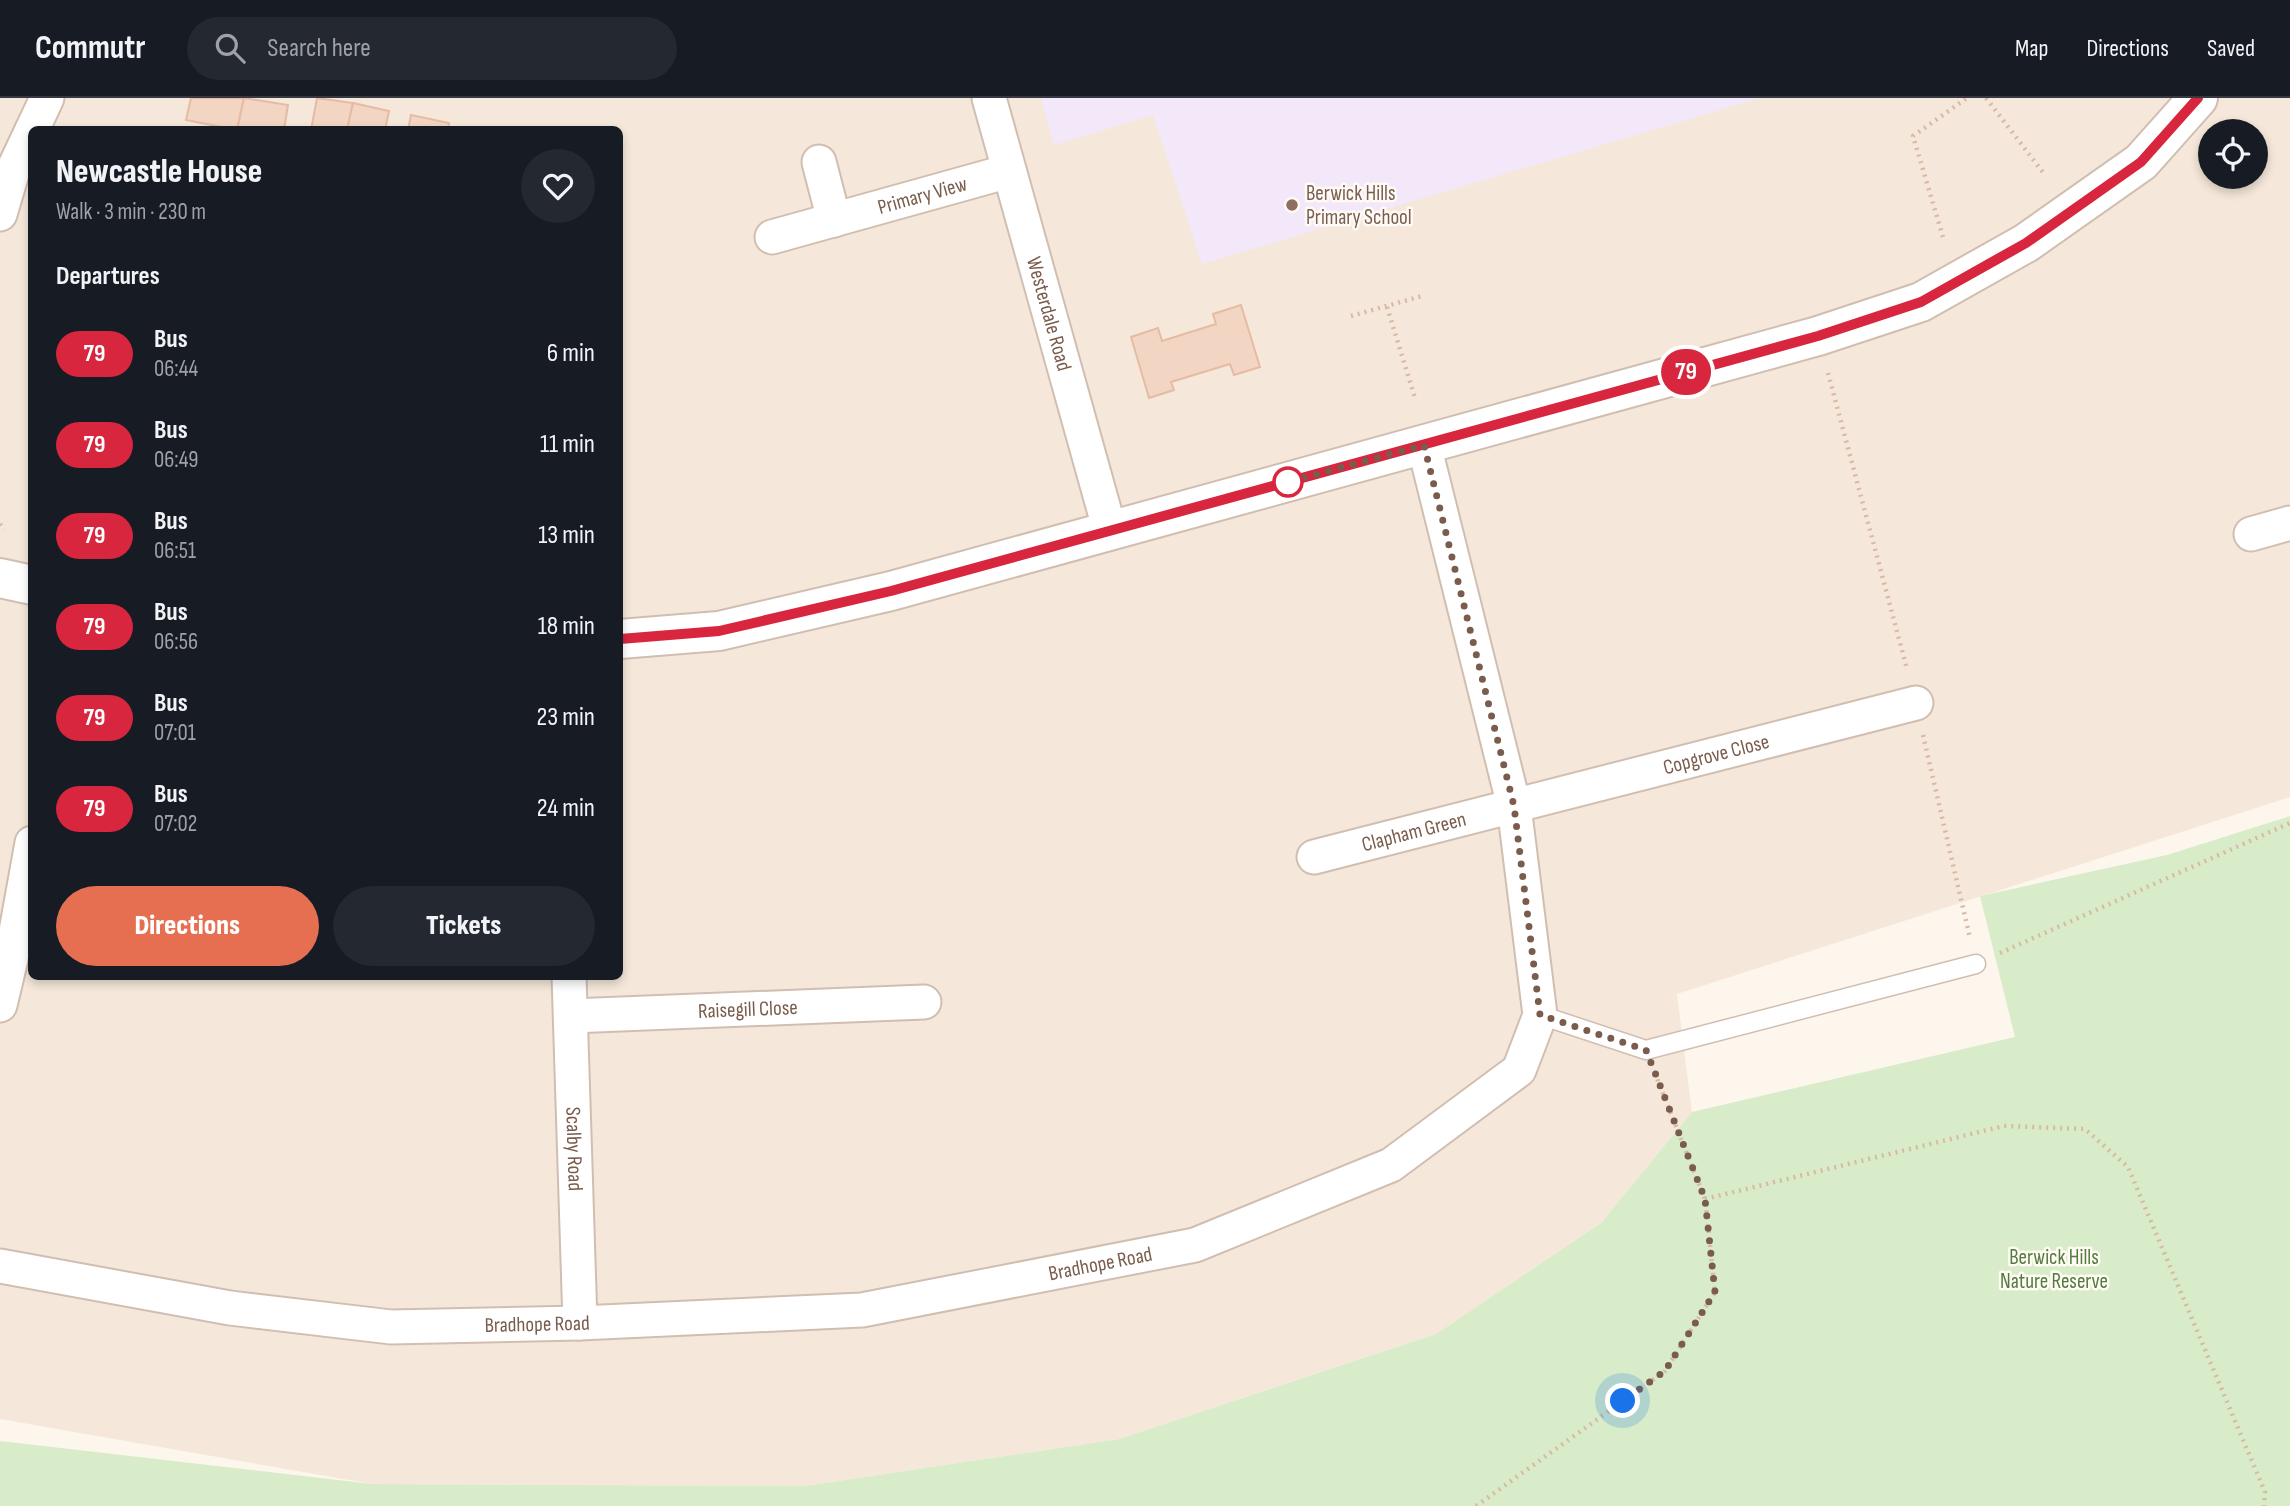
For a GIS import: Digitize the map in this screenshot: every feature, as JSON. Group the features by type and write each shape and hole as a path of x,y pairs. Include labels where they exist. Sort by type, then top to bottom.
{"street":[{"path":"34,126 47,98"},
{"name":"Westerdale Road","path":"989,98 1110,531"},
{"path":"623,639 719,631 891,591 1818,336 1921,302 2026,243 2141,162 2198,98"},
{"path":"0,214 22,172 28,147"},
{"path":"819,162 834,220"},
{"name":"Primary View","path":"772,237 1009,171"},
{"name":"Bradhope Road","path":"0,1266 230,1308 391,1327 580,1324 862,1310 1195,1245 1391,1165 1519,1070 1540,1015 1514,806 1424,445"},
{"path":"2251,534 2290,523"},
{"path":"0,578 28,584"},
{"name":"Copgrove Close","path":"1514,806 1916,703"},
{"name":"Clapham Green","path":"1314,857 1514,806"},
{"path":"0,1005 28,864"},
{"name":"Scalby Road","path":"569,980 580,1324"},
{"name":"Raisegill Close","path":"571,1016 924,1002"}],"lane":[{"path":"1540,1015 1646,1050 1976,964"}],"path":[{"path":"1943,237 1913,136 1968,98"},
{"path":"1986,98 2045,174"},
{"path":"1351,316 1422,296"},
{"path":"1387,306 1415,398"},
{"path":"1818,336 1916,703 1976,964 2290,823"},
{"path":"0,524 4,530"},
{"path":"1476,1506 1665,1371 1715,1292 1705,1199 1646,1050"},
{"path":"1705,1199 2004,1126 2085,1129 2128,1167 2265,1492 2264,1506"}],"shaded area":[{"path":"0,98 2290,98 2290,797 1677,994 1692,1112 1601,1223 1436,1334 1119,1439 805,1486 372,1484 0,1419"},
{"name":"Berwick Hills Primary School","path":"1041,98 1760,98 1202,264 1153,115 1054,145"}],"green space":[{"name":"Berwick Hills Nature Reserve","path":"2290,816 2290,1506 0,1506 0,1441 372,1484 805,1486 1119,1439 1436,1334 1601,1223 1692,1112 2015,1037 1980,896 2167,855"}],"building":[{"path":"191,98 244,98 238,126 217,126 186,120"},
{"path":"244,98 288,105 285,126 238,126"},
{"path":"317,98 353,103 348,126 312,126"},
{"path":"353,103 389,111 386,126 348,126"},
{"path":"411,115 449,123 449,126 409,126"},
{"path":"1241,305 1260,367 1234,375 1230,364 1171,382 1174,390 1149,398 1131,337 1158,328 1162,341 1216,324 1213,314"}],"bus line":[{"name":"79","path":"623,639 719,631 891,591 1818,336 1921,302 2026,243 2141,162 2198,98"}],"place":[{"name":"Berwick Hills Primary School","path":"1292,205"}],"route":[{"path":"1288,482 1284,483 1424,445 1514,806 1540,1015 1646,1050 1705,1199 1715,1292 1665,1371 1623,1401"}]}
